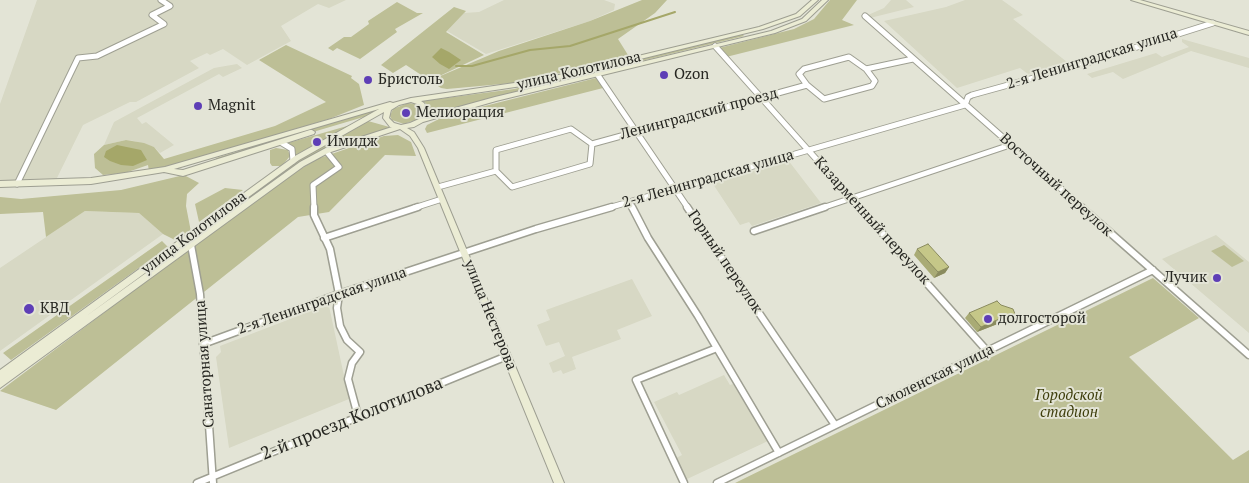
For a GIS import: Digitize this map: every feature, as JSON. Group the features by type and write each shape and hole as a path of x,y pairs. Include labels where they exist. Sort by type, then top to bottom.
{"main road":[{"name":"улица Колотилова","path":"3,374 191,245 288,173 326,151 470,105 715,46 798,15 815,0"},
{"name":"улица Колотилова","path":"0,384 3,374 293,160 395,104 542,81 781,29 804,20 825,0"},
{"path":"1134,0 1249,33"},
{"path":"411,100 425,107 426,111 421,121"},
{"path":"0,184 91,181 165,169 281,137 376,106 395,104"},
{"path":"388,122 386,114 395,104"},
{"path":"165,169 183,173 282,143 349,119 370,117 400,127"},
{"name":"улица Нестерова","path":"421,121 421,148"},
{"name":"улица Нестерова","path":"400,127 416,139 421,148 559,483"}],"street":[{"path":"17,184 78,58 97,56 164,24 152,15 170,6 161,0"},
{"name":"Восточный переулок","path":"865,16 1249,355"},
{"name":"2-я Ленинградская улица","path":"203,344 338,294 464,252 674,188 965,105 968,97 972,95 1077,66 1213,23"},
{"name":"Казарменный переулок","path":"715,46 988,352"},
{"path":"853,58 875,81 872,86 824,99 807,85 799,74 800,70 853,58"},
{"path":"866,70 913,59"},
{"name":"Горный переулок","path":"597,74 835,425"},
{"name":"Ленинградский проезд","path":"592,144 636,130 762,99 807,85"},
{"path":"571,129 592,144 590,164 512,186 496,171 496,150 506,147 571,129"},
{"path":"282,143 292,150 293,160"},
{"path":"754,230 1010,145"},
{"path":"326,151 339,167 313,185 314,215 330,249 338,294 337,308 340,326 347,340 360,352 352,363 348,379 358,416"},
{"path":"438,187 496,171"},
{"path":"324,238 442,199"},
{"path":"628,202 779,453"},
{"name":"Санаторная улица","path":"191,245 200,294 213,480"},
{"name":"Смоленская улица","path":"717,483 1153,270"},
{"path":"684,483 636,380 717,348"},
{"name":"2-й проезд Колотилова","path":"197,483 213,480 358,416 507,356"}],"shaded area":[{"path":"37,0 346,0 329,8 318,4 281,26 291,41 247,65 223,49 210,55 207,53 190,61 199,68 136,102 130,102 83,125 56,180 0,181 0,104"},
{"path":"504,0 604,0 615,4 614,10 590,21 486,54 447,31 464,13 479,12"},
{"path":"891,0 906,0 914,7 870,18 868,15 884,8"},
{"path":"965,0 1002,0 1023,15 1013,19 1067,62 1028,74 1020,68 957,88 884,21 946,7"},
{"path":"1182,39 1249,58 1249,68 1191,51 1123,79 1113,72 1092,78 1087,74 1156,53 1162,57 1189,47 1182,42"},
{"path":"441,48 461,60 449,69 440,64 432,57"},
{"path":"237,64 242,68 223,77 219,74 137,118 142,124 146,122 174,145 160,153 154,147 134,141 126,140 104,145 114,122 214,68"},
{"path":"117,145 141,150 147,160 133,166 121,165 104,157 106,151"},
{"path":"788,160 821,203 752,226 749,222 740,225 713,184"},
{"name":"КВД","path":"85,211 139,213 163,234 0,351 0,268"},
{"name":"Лучик","path":"1216,235 1249,262 1249,333 1162,259"},
{"path":"632,279 652,316 617,330 621,339 572,357 576,369 563,374 561,370 553,373 549,363 565,356 559,342 546,346 537,325 550,320 546,310"},
{"path":"329,306 349,399 229,448 216,357 221,352 220,346 316,309"},
{"path":"724,375 730,385 733,384 768,441 685,480 674,459 682,455 654,402 677,392 679,395"}],"green space":[{"path":"642,0 667,0 655,13 618,39 628,55 549,76 513,83 447,89 441,88 406,65 393,73 381,65 454,7 466,11 446,32 484,55 431,80 499,51 590,21"},
{"path":"830,0 857,0 842,20 854,25 726,57 719,48 794,29 814,19"},
{"path":"397,2 417,13 423,13 395,29 397,32 360,59 337,48 333,51 328,48 344,37 351,37 369,24 368,21"},
{"path":"742,34 744,36 534,87 431,115 429,106 423,101 514,89"},
{"path":"286,45 352,76 351,78 359,84 364,105 329,119 163,168 149,171 148,165 125,173 103,175 95,168 94,154 104,145 126,140 144,143 154,147 164,159 275,126 326,102 259,60"},
{"path":"596,78 603,88 427,133 425,129 427,125 445,116"},
{"path":"408,103 416,104 422,109 418,119 404,124 392,120 390,116 393,109"},
{"path":"385,106 367,116 215,161 216,158"},
{"path":"368,121 393,128 325,150 294,166 222,216 18,369 15,366 297,161"},
{"path":"354,124 296,155 294,147 288,143"},
{"path":"398,135 411,142 416,156 385,155 329,212 298,217 56,410 0,391 186,251 299,170 317,159 384,136"},
{"path":"276,148 288,150 290,156 282,166 272,166 270,163 270,150"},
{"path":"184,175 199,183 187,194 186,206 191,232 177,241 163,234 139,213 85,211 46,237 43,212 0,214 0,197 21,199 121,190"},
{"path":"225,188 243,190 199,222 195,204"},
{"path":"162,241 168,247 11,360 3,353"},
{"path":"1224,245 1244,261 1232,267 1211,251"},
{"name":"Городской стадион","path":"1153,278 1199,318 1129,357 1233,460 1249,450 1249,483 735,483"}],"building":[{"path":"928,244 949,267 938,272 917,249"},
{"path":"997,301 1001,305 1013,309 1015,314 1012,318 1004,317 981,327 969,313"}],"waterway":[{"path":"456,66 472,66 530,50 570,46 675,12"}],"place":[{"name":"Ozon","path":"664,75"},
{"name":"Бристоль","path":"368,80"},
{"name":"Magnit","path":"198,106"},
{"name":"Мелиорация","path":"406,113"},
{"name":"Имидж","path":"317,142"},
{"name":"Лучик","path":"1217,278"},
{"name":"КВД","path":"29,309"},
{"name":"долгосторой","path":"988,319"}]}
